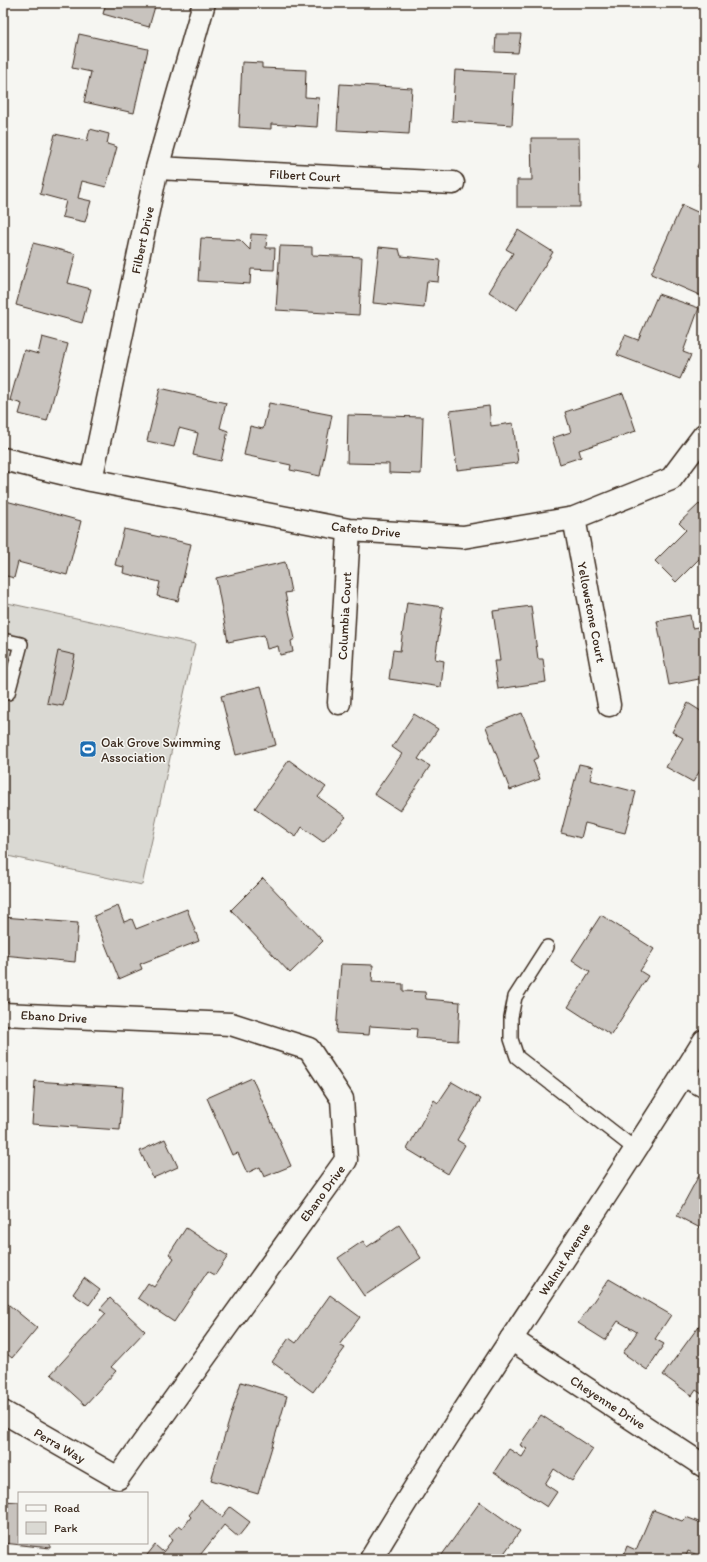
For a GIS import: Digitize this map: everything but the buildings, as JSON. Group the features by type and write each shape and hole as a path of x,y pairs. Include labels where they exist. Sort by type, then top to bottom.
{"street":[{"name":"Filbert Drive","path":"91,480 157,168 204,3"},
{"name":"Filbert Court","path":"157,168 453,183"},
{"name":"Cafeto Drive","path":"3,459 91,480 349,530 463,537 574,518 671,480 704,435"},
{"name":"Yellowstone Court","path":"574,518 609,705"},
{"name":"Columbia Court","path":"339,703 349,530"},
{"name":"Ebano Drive","path":"3,1014 230,1024 309,1049 342,1099 346,1160 118,1478"},
{"name":"Walnut Avenue","path":"371,1559 421,1476 704,1041"},
{"path":"683,1075 704,1086"},
{"name":"Cheyenne Drive","path":"511,1339 704,1466"},
{"name":"Perra Way","path":"3,1412 118,1478"},
{"name":"Walnut Avenue","path":"358,1559 421,1476"}],"lane":[{"path":"3,640 21,644 8,693 3,692"},
{"path":"547,947 515,997 511,1017 511,1040 517,1057 635,1149"}],"path":[{"path":"704,928 701,936 701,946 704,952"}],"green space":[{"name":"Oak Grove Swimming Association","path":"3,602 195,644 142,885 3,855"}],"place":[{"name":"Oak Grove Swimming Association","path":"88,749"}]}
